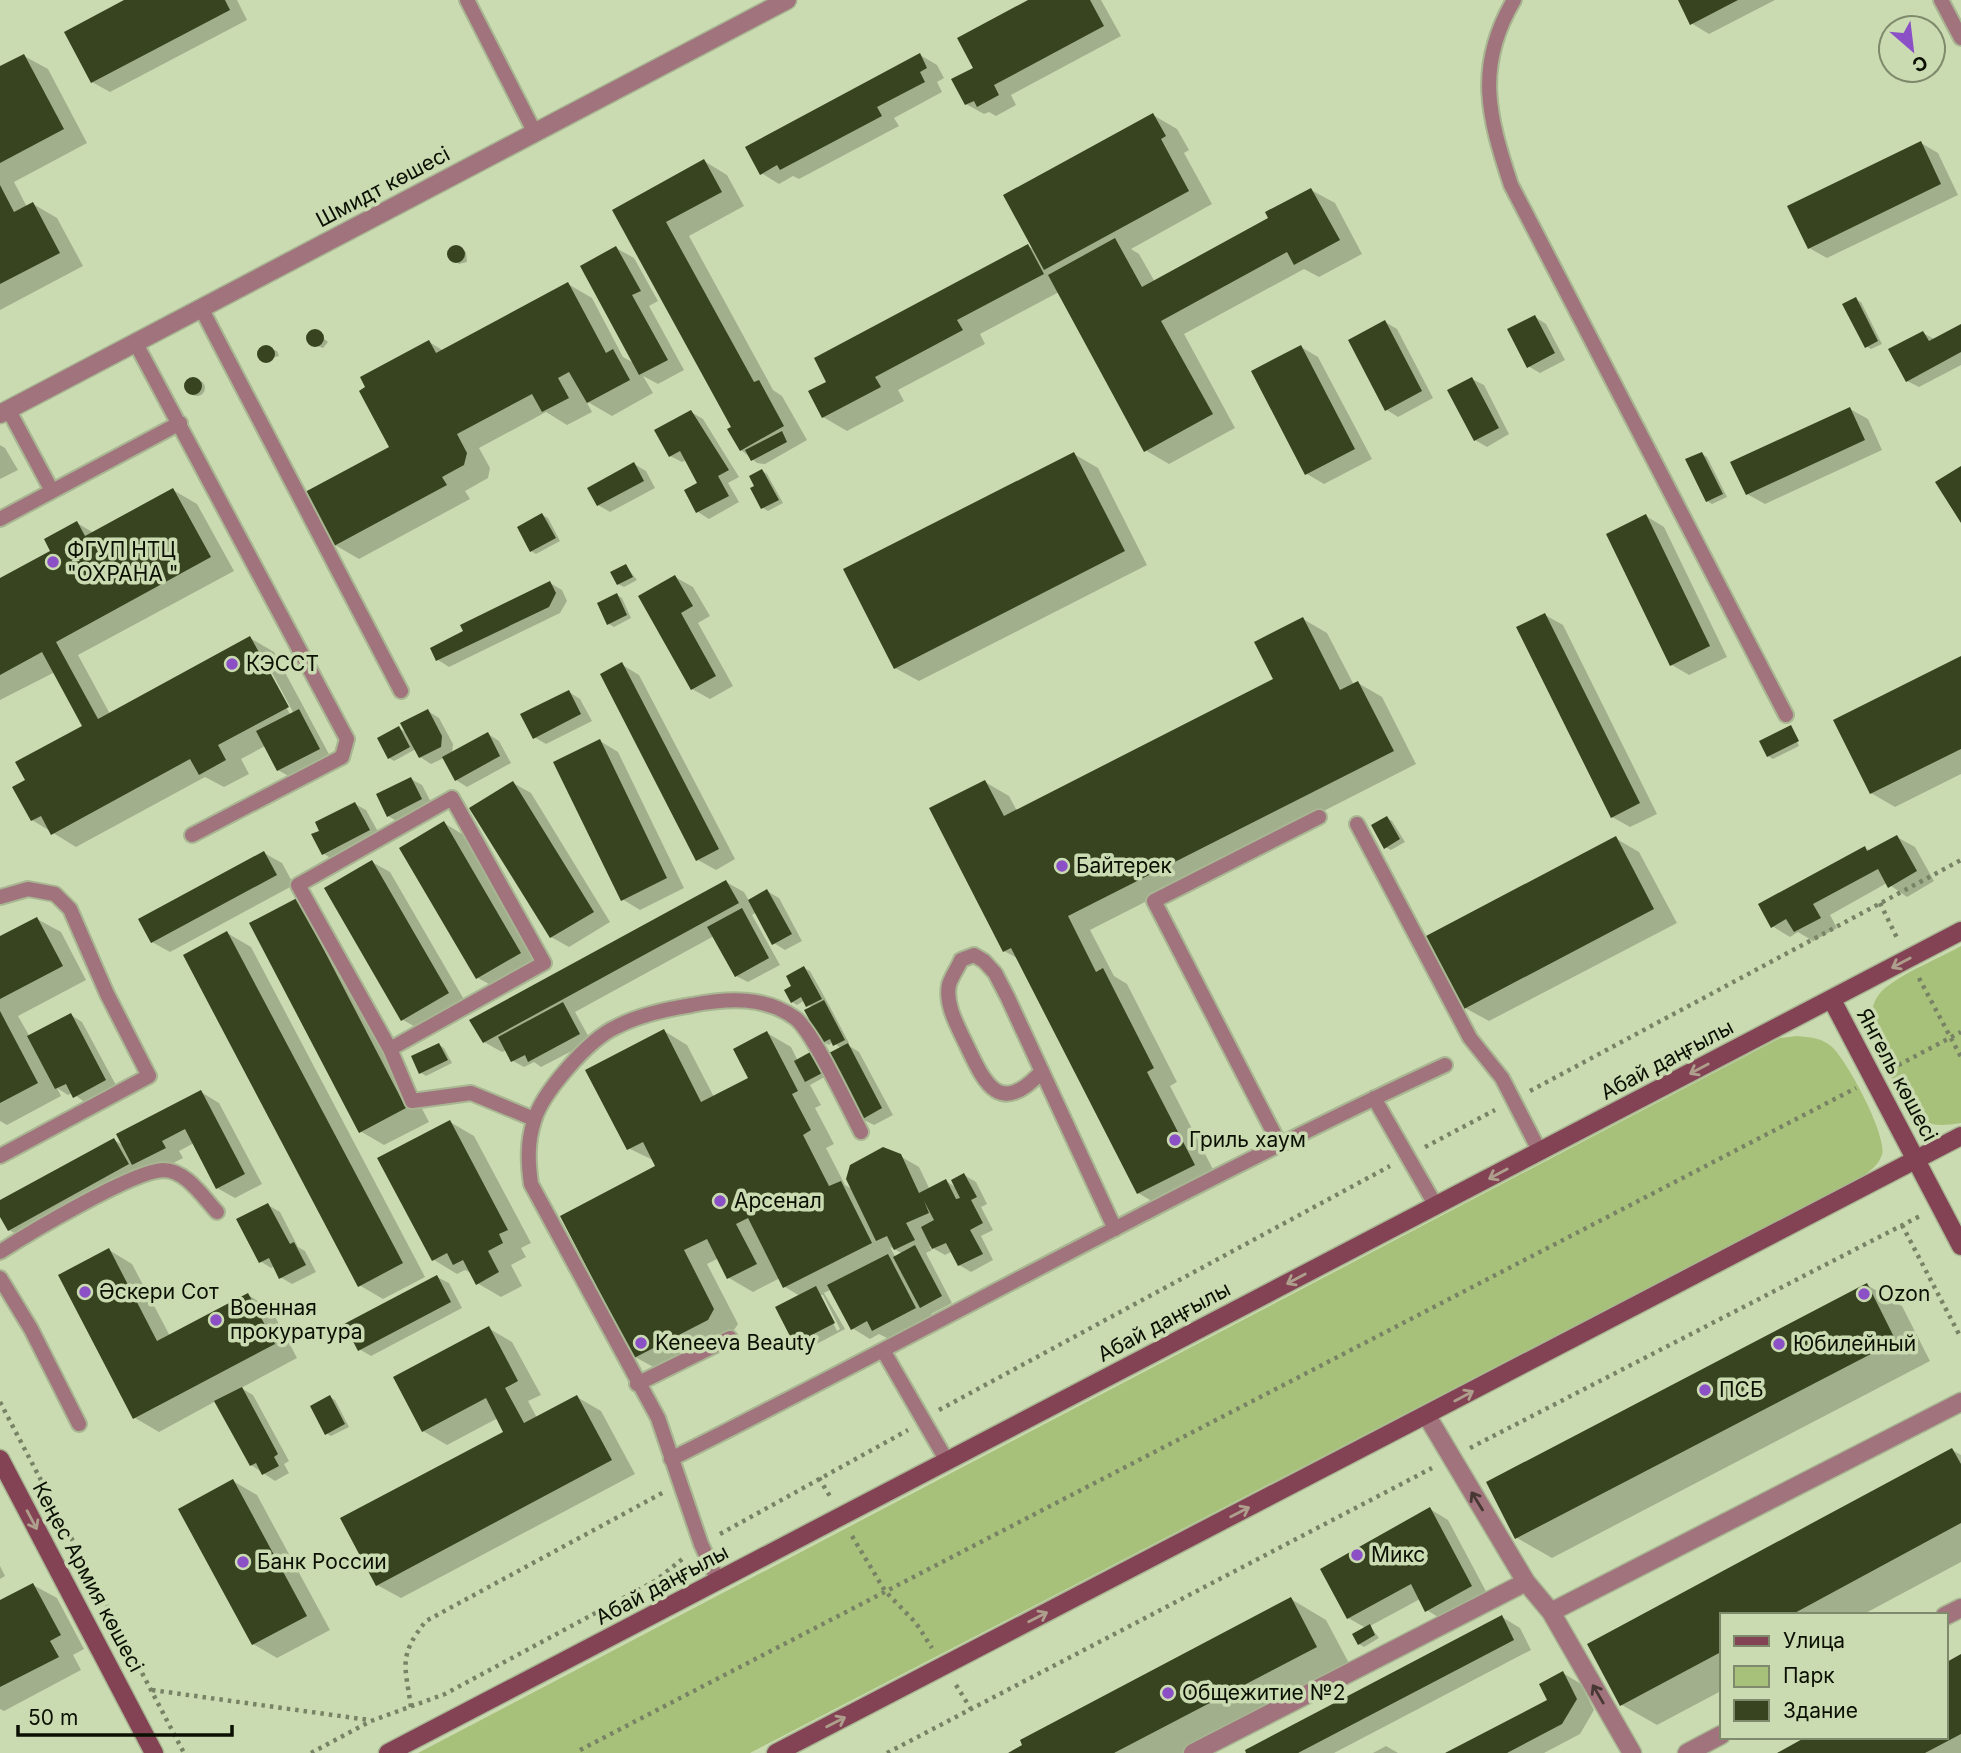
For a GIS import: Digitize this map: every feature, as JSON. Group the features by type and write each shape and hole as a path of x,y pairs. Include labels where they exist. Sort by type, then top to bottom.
{"main road":[{"name":"Абай даңғылы","path":"388,1753 1961,931"},
{"name":"Янгель көшесі","path":"1832,1000 1961,1246"},
{"path":"776,1753 1961,1136"},
{"name":"Кеңес Армия көшесі","path":"0,1459 154,1753"}],"street":[{"name":"Шмидт көшесі","path":"4,411 787,0"},
{"path":"1551,1612 1961,1402"},
{"path":"1427,1416 1450,1459 1526,1582 1551,1612 1632,1753"},
{"path":"1193,1753 1526,1582"},
{"path":"1688,1753 1720,1736"}],"lane":[{"path":"467,0 535,133"},
{"path":"1514,0 1499,24 1491,50 1488,78 1497,138 1511,185 1786,715"},
{"path":"1941,0 1961,38"},
{"path":"201,308 401,691"},
{"path":"135,342 347,740 342,757 192,835"},
{"path":"4,411 52,491"},
{"path":"0,519 180,423"},
{"path":"390,1049 544,963 452,798 298,885 390,1049 412,1101 471,1093 534,1119"},
{"path":"1280,1145 1154,901 1319,817"},
{"path":"1357,824 1469,1038 1502,1078 1540,1152"},
{"path":"0,897 28,889 55,894 70,909 107,994 149,1076 0,1156"},
{"path":"1042,1071 1027,1088 1013,1093 995,1091 984,1082 952,1012 949,985 961,960 974,955 995,973 1042,1071 1115,1229"},
{"path":"718,1581 701,1544 658,1418 637,1384 531,1184 527,1158 534,1119 581,1052 615,1027 667,1009 710,1001 755,1000 796,1018 824,1061 860,1132"},
{"path":"671,1459 884,1352 1280,1145 1445,1065"},
{"path":"1374,1098 1436,1206"},
{"path":"0,1252 129,1181 164,1170 187,1179 217,1212"},
{"path":"0,1278 31,1329 79,1424"},
{"path":"637,1384 730,1338"},
{"path":"884,1352 922,1422 947,1461"}],"path":[{"path":"311,1753 371,1721 445,1694 655,1581 701,1544 922,1422 944,1406 1961,860"},
{"path":"580,1750 1961,1032"},
{"path":"887,1753 1940,1206"},
{"path":"1902,1226 1961,1338"},
{"path":"0,1402 184,1753"},
{"path":"819,1478 884,1591 916,1623 971,1709"},
{"path":"411,1707 405,1665 408,1643 426,1621 680,1484"},
{"path":"152,1690 371,1721"}],"green space":[{"path":"1961,946 1961,1123 1936,1125 1913,1115 1878,1048 1872,1013 1877,998 1889,985"},
{"path":"1797,1036 1820,1040 1832,1047 1856,1082 1873,1116 1879,1132 1882,1155 1876,1165 1860,1178 750,1753 418,1753 1780,1038"}],"building":[{"path":"124,0 225,0 230,10 91,83 64,32"},
{"path":"1028,0 1090,0 1104,26 994,85 999,95 977,107 974,101 965,105 951,79 973,68 957,38"},
{"path":"1678,0 1738,0 1690,25"},
{"path":"920,53 927,68 920,72 925,82 877,107 882,116 780,170 777,165 760,175 745,147"},
{"path":"24,54 64,129 0,163 0,66"},
{"path":"1153,113 1166,136 1161,139 1189,191 1044,270 1003,195"},
{"path":"1921,141 1941,184 1808,249 1787,206"},
{"path":"704,159 722,192 666,222 754,382 759,380 784,426 740,451 727,429 731,427 612,210"},
{"path":"0,185 14,212 33,202 60,253 0,284"},
{"path":"1311,188 1340,240 1294,265 1287,252 1161,321 1213,414 1144,452 1048,275 1115,238 1142,287 1268,218 1265,212"},
{"path":"1028,244 1044,274 957,320 963,330 875,377 881,387 822,418 808,391 826,382 814,358"},
{"path":"456,245 462,248 465,254 462,260 456,263 450,260 447,254 450,248"},
{"path":"616,246 641,291 632,295 668,360 639,375 580,266"},
{"path":"568,282 606,353 613,349 630,380 587,403 569,372 558,378 569,398 542,412 532,394 457,434 467,453 464,465 442,477 447,485 334,546 305,492 389,447 359,391 365,387 360,377 429,340 436,353"},
{"path":"1856,297 1878,341 1865,348 1842,304"},
{"path":"1535,315 1555,353 1527,368 1507,329"},
{"path":"1385,320 1422,391 1385,411 1348,340"},
{"path":"1961,324 1961,352 1906,382 1888,349 1923,331 1929,341"},
{"path":"315,329 321,332 324,338 321,344 315,347 309,344 306,338 309,332"},
{"path":"266,345 272,348 275,354 272,360 266,363 260,360 257,354 260,348"},
{"path":"1301,345 1355,449 1305,475 1251,371"},
{"path":"193,377 199,380 202,386 199,392 193,395 187,392 184,386 187,380"},
{"path":"1472,377 1499,428 1474,441 1447,390"},
{"path":"1850,407 1865,440 1746,495 1730,462"},
{"path":"691,410 729,470 718,476 729,496 696,513 684,490 697,483 680,451 669,457 654,430"},
{"path":"782,431 787,442 751,461 745,450"},
{"path":"1074,452 1125,551 894,669 843,569"},
{"path":"1702,452 1723,494 1706,502 1685,459"},
{"path":"634,462 644,481 597,506 587,488"},
{"path":"1961,466 1961,523 1935,482"},
{"path":"762,469 779,500 761,509 750,488 754,486 749,476"},
{"name":"КЭССТ","path":"173,488 211,557 56,642 98,719 250,636 289,707 218,745 226,760 199,775 190,759 51,835 41,816 31,821 12,787 25,780 15,762 82,726 42,652 0,675 0,578 50,551 44,539 77,521 85,536"},
{"path":"542,513 556,538 530,552 517,527"},
{"path":"1646,514 1710,646 1670,666 1606,534"},
{"path":"626,564 633,577 617,585 610,572"},
{"path":"675,575 693,606 681,613 716,676 691,690 638,596"},
{"path":"550,581 556,593 549,607 436,661 430,648 463,631 460,625"},
{"path":"617,593 627,615 607,625 597,603"},
{"path":"1545,613 1640,803 1611,818 1516,627"},
{"name":"Байтерек","path":"1303,617 1340,690 1358,681 1394,751 1068,916 1096,972 1103,968 1154,1068 1147,1072 1195,1165 1137,1194 1011,948 1003,952 929,808 985,780 1004,816 1273,679 1254,642"},
{"path":"1961,656 1961,749 1870,794 1833,720"},
{"path":"622,662 719,849 696,861 600,674"},
{"path":"569,690 581,714 533,739 520,714"},
{"path":"299,709 320,749 277,771 256,731"},
{"path":"428,709 442,736 441,747 419,758 400,723"},
{"path":"1791,725 1799,741 1767,757 1759,741"},
{"path":"399,726 410,747 388,759 377,738"},
{"path":"488,732 500,756 455,781 442,757"},
{"path":"600,739 667,878 621,901 553,762"},
{"path":"411,777 422,799 387,817 376,794"},
{"path":"513,781 594,912 550,938 469,808"},
{"path":"355,802 370,830 322,855 311,834 319,831 315,822"},
{"path":"1387,816 1400,839 1384,849 1371,825"},
{"path":"444,821 521,953 476,979 399,848"},
{"path":"1897,835 1917,871 1888,888 1878,869 1813,904 1821,918 1794,932 1786,919 1771,928 1758,904 1865,846 1867,851"},
{"path":"1616,836 1654,909 1464,1009 1426,936"},
{"path":"264,851 277,875 151,943 138,919"},
{"path":"372,860 449,993 401,1021 324,888"},
{"path":"726,880 739,903 483,1043 469,1020"},
{"path":"767,889 792,934 772,945 748,900"},
{"path":"297,898 406,1108 359,1133 249,923"},
{"path":"742,908 769,958 735,977 707,927"},
{"path":"37,917 63,966 0,999 0,936"},
{"path":"227,931 403,1263 358,1287 183,955"},
{"path":"804,966 822,999 806,1007 801,997 791,1003 784,990 791,986 786,976"},
{"path":"824,1000 845,1040 833,1046 830,1039 822,1043 804,1010"},
{"path":"563,1002 580,1034 528,1062 525,1055 511,1062 498,1037"},
{"path":"0,1011 38,1083 0,1103"},
{"path":"71,1013 106,1080 73,1098 66,1084 55,1089 27,1036"},
{"name":"Арсенал","path":"664,1029 701,1102 748,1078 733,1049 767,1031 798,1091 792,1094 811,1130 803,1135 829,1186 841,1181 872,1243 783,1288 748,1218 736,1224 757,1264 727,1279 707,1239 684,1250 714,1309 708,1320 634,1358 560,1216 655,1166 643,1142 627,1150 585,1070"},
{"path":"439,1043 448,1060 419,1074 411,1056"},
{"path":"848,1043 882,1108 861,1120 836,1073 839,1072 829,1053"},
{"path":"814,1050 826,1071 805,1082 794,1061"},
{"path":"201,1090 245,1174 216,1189 185,1129 162,1141 166,1148 132,1165 116,1134"},
{"path":"450,1120 508,1230 499,1234 503,1243 488,1251 499,1272 476,1285 463,1260 453,1265 447,1253 432,1261 377,1158"},
{"path":"114,1138 129,1164 8,1231 0,1217 0,1200"},
{"path":"883,1147 901,1154 919,1193 946,1179 956,1199 960,1198 951,1180 964,1173 977,1197 971,1200 983,1223 970,1230 983,1254 958,1266 946,1243 932,1249 921,1227 934,1220 924,1201 929,1213 906,1223 915,1240 894,1250 887,1236 876,1241 846,1179 850,1165"},
{"path":"268,1203 290,1244 294,1242 306,1265 279,1279 269,1258 259,1263 236,1219"},
{"path":"915,1245 942,1296 920,1308 893,1257"},
{"path":"109,1248 157,1341 248,1293 275,1344 133,1419 58,1275"},
{"path":"888,1254 916,1308 872,1331 867,1321 851,1330 827,1285"},
{"path":"437,1275 451,1302 358,1351 344,1324"},
{"path":"1867,1283 1896,1341 1515,1539 1486,1482"},
{"path":"816,1286 835,1323 794,1344 775,1307"},
{"path":"489,1326 518,1381 505,1388 524,1423 577,1395 612,1460 376,1586 340,1518 503,1432 486,1398 422,1432 393,1377"},
{"path":"242,1387 278,1454 274,1457 279,1466 262,1475 256,1463 250,1466 214,1401"},
{"path":"330,1395 345,1424 325,1435 310,1406"},
{"path":"1952,1448 1961,1464 1961,1523 1795,1613 1720,1613 1720,1653 1620,1706 1587,1644"},
{"name":"Банк России","path":"233,1479 307,1616 252,1645 178,1509"},
{"path":"1430,1507 1472,1586 1425,1612 1411,1584 1347,1619 1320,1569"},
{"path":"33,1583 61,1635 50,1641 59,1657 0,1687 0,1600"},
{"name":"Общежитие №2","path":"1291,1597 1317,1647 1114,1753 1008,1753 1022,1745 1020,1740"},
{"path":"1502,1615 1514,1640 1298,1753 1246,1753 1245,1750"},
{"path":"1370,1624 1375,1635 1358,1645 1352,1634"},
{"path":"1961,1654 1961,1734 1925,1753 1777,1753 1802,1739 1947,1739 1947,1662"},
{"path":"1563,1671 1577,1699 1562,1724 1507,1753 1445,1753 1547,1700 1539,1684"}],"place":[{"name":"ФГУП НТЦ \"ОХРАНА \"","path":"53,562"},
{"name":"КЭССТ","path":"232,664"},
{"name":"Байтерек","path":"1062,866"},
{"name":"Гриль хаум","path":"1175,1140"},
{"name":"Арсенал","path":"720,1201"},
{"name":"Әскери Сот","path":"85,1292"},
{"name":"Ozon","path":"1864,1294"},
{"name":"Военная прокуратура","path":"216,1320"},
{"name":"Keneeva Beauty","path":"641,1343"},
{"name":"Юбилейный","path":"1779,1344"},
{"name":"ПСБ","path":"1705,1390"},
{"name":"Микс","path":"1357,1555"},
{"name":"Банк России","path":"243,1562"},
{"name":"Общежитие №2","path":"1168,1693"}]}
